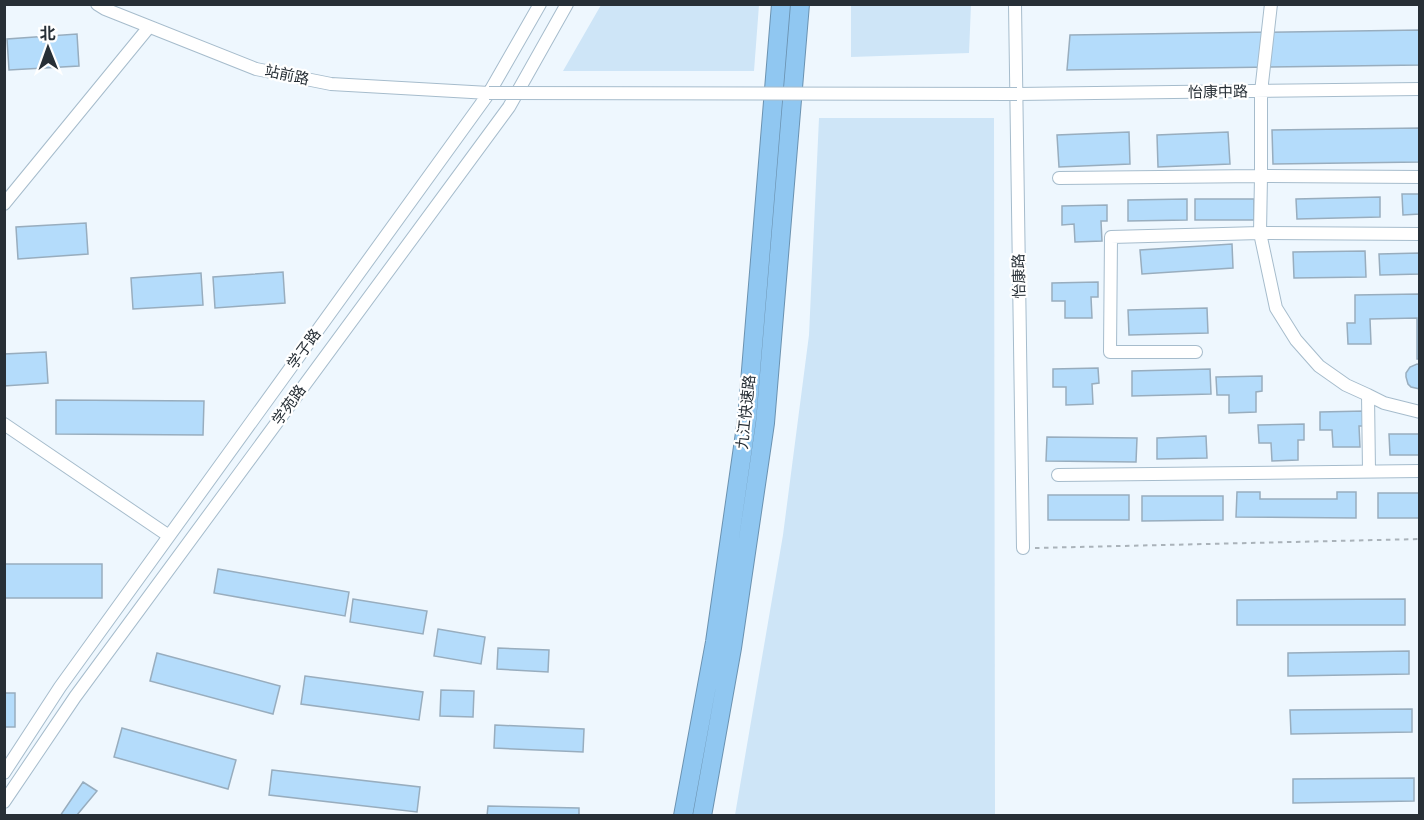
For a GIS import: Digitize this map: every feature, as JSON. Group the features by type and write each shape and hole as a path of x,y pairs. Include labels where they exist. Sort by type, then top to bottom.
{"highway":[{"name":"九江快速路","path":"683,816 715,642 747,419 782,4"},
{"name":"九江快速路","path":"702,816 732,648 765,423 800,4"}],"street":[{"name":"站前路","path":"97,4 255,69 331,84 489,93 1017,94"},
{"name":"学子路","path":"4,773 60,687 489,93 540,4"},
{"name":"学苑路","path":"4,802 75,697 509,108 567,4"},
{"name":"怡康路","path":"1016,4 1023,548"},
{"path":"1271,4 1261,92 1260,233 1276,308 1296,340 1319,366 1346,385 1384,403 1419,412"},
{"path":"4,204 149,27"},
{"name":"怡康中路","path":"1017,94 1419,89"},
{"path":"1059,178 1419,177"},
{"path":"1196,352 1110,352 1111,237 1260,233 1419,234"},
{"path":"1368,395 1370,471"},
{"path":"4,424 169,536"},
{"path":"1058,475 1419,471"}],"path":[{"path":"1023,548 1419,539"}],"shaded area":[{"path":"601,5 759,5 754,71 563,71"},
{"path":"851,5 971,5 969,53 851,57"},
{"path":"819,118 994,118 995,815 735,815 783,535 809,335"}],"building":[{"path":"1420,30 1420,65 1067,70 1070,35"},
{"path":"77,34 79,66 9,70 7,39"},
{"path":"1420,128 1420,162 1273,164 1272,130"},
{"path":"1129,132 1130,164 1059,167 1057,135"},
{"path":"1228,132 1230,164 1158,167 1157,135"},
{"path":"1402,194 1420,194 1420,214 1403,215"},
{"path":"1380,197 1380,217 1297,219 1296,199"},
{"path":"1187,199 1187,220 1128,221 1128,200"},
{"path":"1195,199 1254,199 1254,220 1195,220"},
{"path":"1107,205 1107,221 1101,221 1102,241 1075,242 1074,224 1062,225 1062,206"},
{"path":"86,223 88,254 18,259 16,227"},
{"path":"1232,244 1233,268 1142,274 1140,250"},
{"path":"1365,251 1366,277 1294,278 1293,252"},
{"path":"1420,253 1420,274 1380,275 1379,254"},
{"path":"283,272 285,303 215,308 213,277"},
{"path":"201,273 203,305 133,309 131,278"},
{"path":"1098,282 1098,297 1091,297 1092,318 1065,318 1065,301 1052,301 1052,283"},
{"path":"1419,294 1420,359 1417,359 1417,318 1370,319 1371,344 1348,344 1347,323 1355,323 1355,295"},
{"path":"1207,308 1208,333 1129,335 1128,310"},
{"path":"46,352 48,383 4,386 4,354"},
{"path":"1420,365 1420,389 1411,387 1406,377 1410,367"},
{"path":"1098,368 1099,383 1092,384 1093,404 1066,405 1066,387 1053,387 1053,369"},
{"path":"1210,369 1211,394 1132,396 1132,371"},
{"path":"1262,376 1262,391 1256,392 1256,412 1229,413 1229,395 1217,395 1216,377"},
{"path":"56,400 204,401 203,435 56,434"},
{"path":"1365,411 1366,426 1359,426 1360,447 1333,447 1332,430 1320,430 1320,412"},
{"path":"1304,424 1304,440 1298,440 1298,460 1272,461 1271,443 1259,443 1258,425"},
{"path":"1389,434 1420,434 1420,455 1390,455"},
{"path":"1206,436 1207,458 1157,459 1157,438"},
{"path":"1047,437 1137,438 1136,462 1046,461"},
{"path":"1237,492 1260,492 1260,499 1337,499 1337,492 1356,492 1356,518 1236,517"},
{"path":"1378,493 1420,493 1420,518 1378,518"},
{"path":"1048,495 1129,495 1129,520 1048,520"},
{"path":"1142,496 1223,496 1223,520 1142,521"},
{"path":"4,564 102,564 102,598 4,598"},
{"path":"218,569 349,592 345,616 214,593"},
{"path":"353,599 427,611 423,634 350,622"},
{"path":"1405,599 1405,625 1237,625 1237,600"},
{"path":"438,629 485,637 481,664 434,656"},
{"path":"498,648 549,650 548,672 497,669"},
{"path":"1409,651 1409,674 1288,676 1288,653"},
{"path":"157,653 280,686 273,714 150,681"},
{"path":"305,676 423,692 419,720 301,704"},
{"path":"441,690 474,691 473,717 440,716"},
{"path":"4,693 15,693 15,727 4,727"},
{"path":"1412,709 1412,732 1291,734 1290,710"},
{"path":"495,725 584,729 583,752 494,748"},
{"path":"122,728 236,760 228,789 114,757"},
{"path":"272,770 420,787 417,812 269,795"},
{"path":"1414,778 1414,801 1293,803 1293,779"},
{"path":"83,782 97,791 77,815 80,816 60,816"},
{"path":"488,806 579,808 579,816 487,816"}]}
